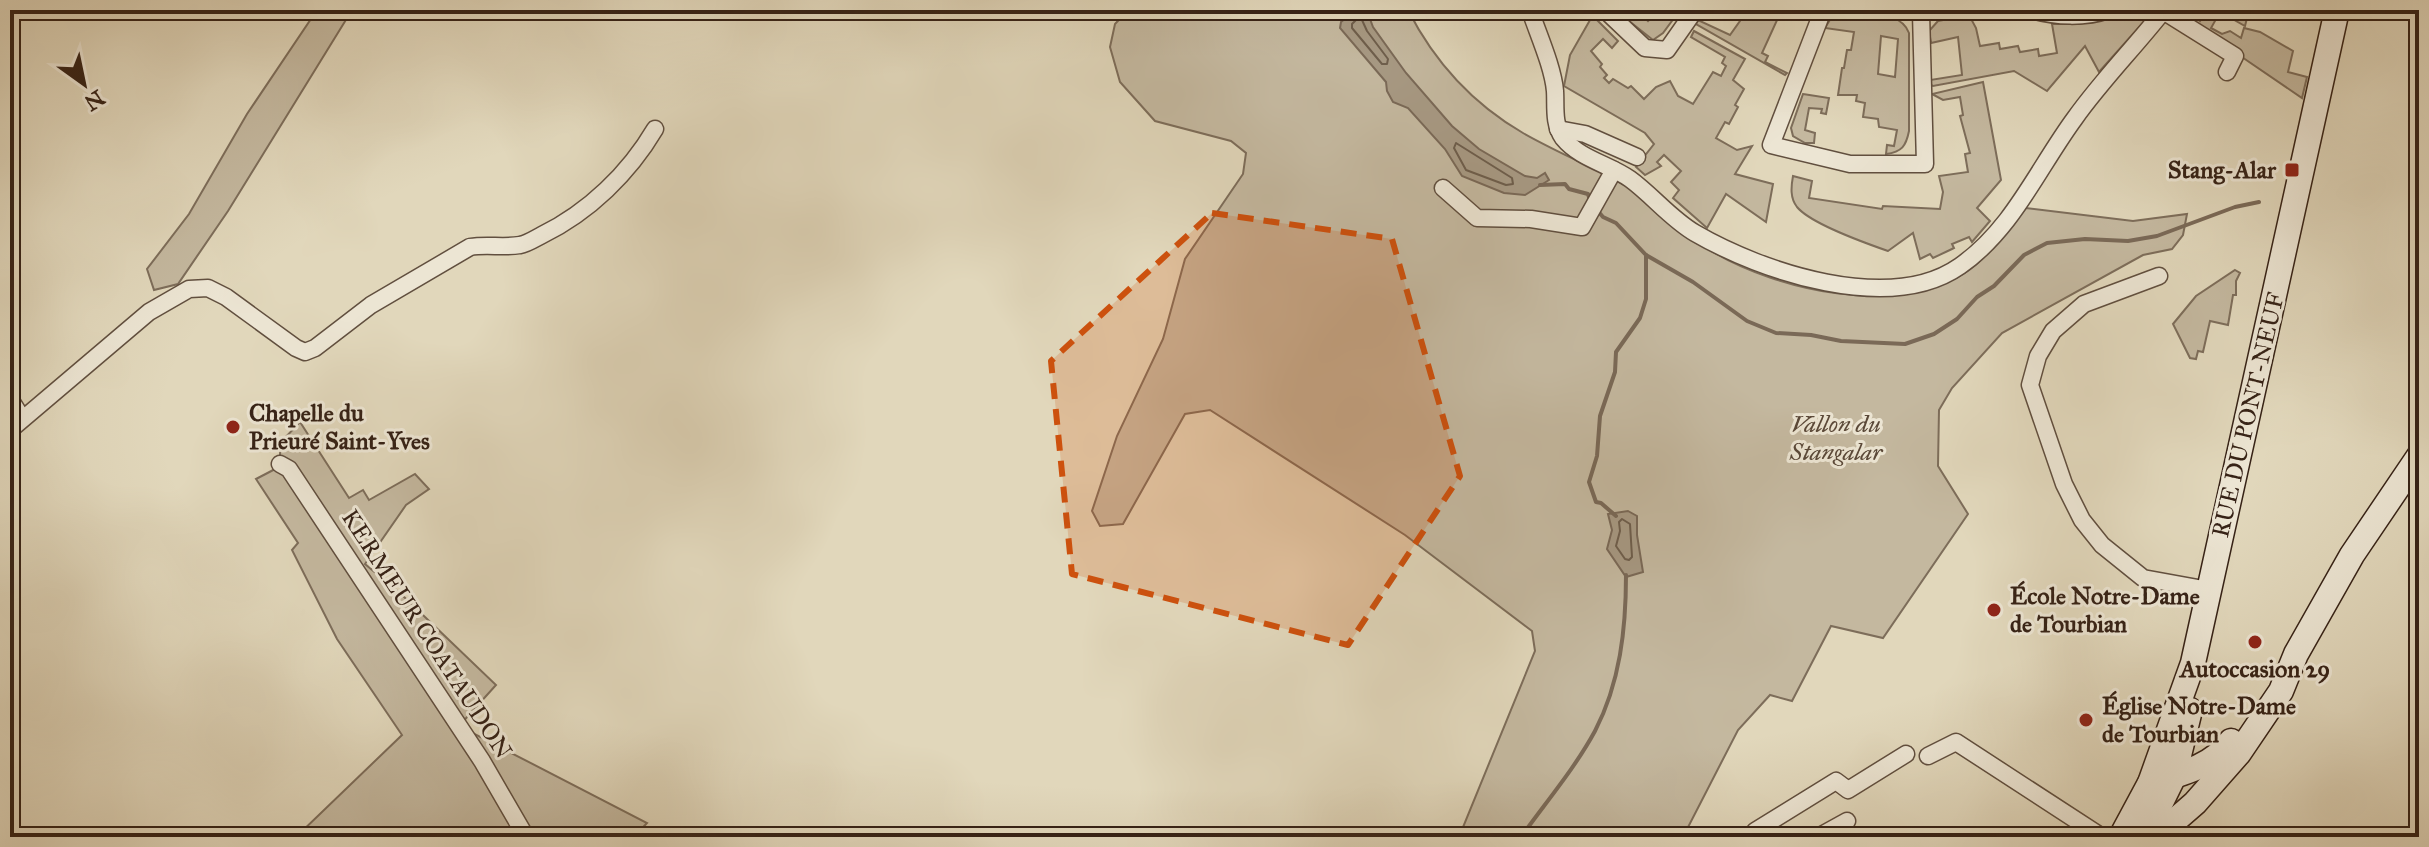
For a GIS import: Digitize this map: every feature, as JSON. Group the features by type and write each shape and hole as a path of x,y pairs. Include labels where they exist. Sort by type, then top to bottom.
{"main road":[{"name":"RUE DU PONT-NEUF","path":"2121,837 2150,783 2193,663 2337,10"},
{"path":"2150,783 2208,763 2222,754 2296,654 2352,555 2419,456"},
{"path":"2156,837 2195,803 2239,753 2281,691 2296,654"},
{"name":"RUE DU PONT-NEUF","path":"2144,837 2174,776 2190,710 2193,663"},
{"path":"2182,742 2196,758 2208,763"}],"street":[{"path":"1530,10 1555,86 1558,129 1565,140 1589,159 1629,178 1692,232 1741,256 1815,280 1883,288 1930,281 1960,266 2003,226 2075,118 2163,10 2235,56 2227,72"},
{"path":"1605,10 1645,48 1667,50 1695,10"},
{"path":"1823,10 1771,145 1850,164 1925,164 1920,11"},
{"path":"2032,10 2046,14 2096,14 2108,10"},
{"path":"10,399 16,424 149,312 189,289 208,288 226,297 305,352 315,348 397,288 470,247 521,245 553,230 588,207 639,155 655,129"},
{"path":"1558,129 1585,134 1637,157"},
{"path":"1443,188 1477,218 1585,222 1614,170"},
{"path":"2159,276 2075,310 2053,331 2038,356 2030,385 2064,484 2082,520 2102,545 2143,578 2209,590"},
{"name":"KERMEUR COATAUDON","path":"280,464 289,469 327,525 482,761 526,837"},
{"path":"1928,756 1956,742 2102,837"},
{"path":"1752,837 1755,831 1836,781 1848,790 1906,754"},
{"path":"1818,837 1847,821"}],"highlighted area":[{"path":"1212,213 1392,239 1460,476 1348,645 1072,574 1051,361"}],"green space":[{"path":"317,10 352,10 228,211 178,284 154,290 147,269 189,214 247,114"},
{"name":"Vallon du Stangalar","path":"1128,10 1408,10 1430,47 1456,80 1505,121 1631,189 1713,252 1770,278 1803,287 1871,296 1904,294 1935,287 1963,274 1981,260 2026,208 2133,221 2187,214 2183,235 2172,249 2143,255 2002,333 1952,388 1939,410 1938,466 1968,514 1883,638 1831,626 1792,701 1770,695 1738,730 1683,837 1459,837 1535,651 1532,631 1405,535 1210,410 1185,414 1123,524 1100,526 1092,511 1117,436 1163,339 1185,259 1243,174 1246,153 1231,141 1155,121 1120,82 1110,47 1115,24"},
{"path":"1659,10 1680,10 1663,33 1653,40 1629,21 1638,11 1648,21"},
{"path":"1751,10 1772,10 1770,14 1778,18 1762,53 1768,56 1765,62 1787,73 1785,75 1696,24 1698,20 1730,35"},
{"path":"2207,10 2249,10 2245,26 2220,12 2211,28 2222,34 2230,31 2241,38 2244,28 2260,32 2293,51 2288,72 2307,77 2302,98 2236,53 2189,27 2196,18 2200,21"},
{"path":"2146,11 2149,16 2099,72 2085,46 2047,91 2014,71 1933,86 1930,84 1930,80 1962,75 1958,37 1931,43 1929,31 1938,21 1969,15 1980,46 1999,43 2000,49 2018,46 2020,52 2038,49 2039,56 2057,53 2052,24 2079,24"},
{"path":"1834,13 1892,17 1909,33 1909,131 1905,144 1896,152 1886,154 1887,145 1894,146 1897,130 1879,127 1878,119 1863,117 1865,103 1856,101 1857,95 1838,95 1842,68 1847,50 1851,50 1854,32 1825,28","holes":["1881,36 1898,39 1895,77 1878,74"]},
{"path":"1595,18 1618,41 1612,48 1603,39 1591,51 1602,64 1600,67 1607,75 1604,78 1609,83 1613,79 1628,88 1631,86 1644,99 1656,87 1670,81 1678,96 1693,104 1713,72 1721,76 1726,66 1722,63 1725,57 1691,37 1694,31 1745,59 1733,80 1744,89 1735,105 1738,107 1729,124 1725,122 1716,138 1737,150 1752,146 1735,174 1773,184 1766,222 1726,194 1707,228 1673,198 1679,190 1671,182 1681,171 1664,155 1657,162 1661,166 1645,175 1636,167 1654,144 1645,133 1564,86 1570,55 1590,20"},
{"path":"1983,82 2001,180 1977,208 1990,221 1972,242 1969,237 1952,244 1954,248 1933,258 1930,254 1920,259 1913,233 1888,251 1826,226 1797,207 1793,200 1793,176 1812,181 1809,198 1882,209 1883,206 1940,209 1943,192 1939,176 1968,172 1965,154 1970,153 1960,116 1963,115 1960,97 1943,100 1932,94"},
{"path":"1803,94 1829,98 1826,114 1821,113 1822,109 1809,108 1805,130 1815,133 1814,143 1805,143 1793,136 1791,128"},
{"path":"2235,270 2240,273 2228,325 2210,321 2203,352 2198,351 2196,359 2190,358 2173,324 2196,296"},
{"path":"300,422 349,498 363,490 369,500 415,474 429,489 406,505 365,564 496,685 459,726 647,823 634,837 296,837 402,735 337,639 292,550 298,543 256,479 279,467 281,442"}],"water":[{"path":"1355,11 1367,11 1373,27 1406,73 1452,126 1479,149 1525,176 1537,178 1545,173 1549,180 1525,195 1504,193 1462,176 1445,149 1408,108 1393,102 1386,82 1340,28 1341,22"},
{"path":"1628,511 1637,516 1643,572 1626,577 1607,549 1612,530 1608,514"}],"waterway":[{"path":"1540,185 1565,184 1569,189 1588,194 1591,203"},
{"path":"1597,210 1616,223 1646,255 1693,282 1747,321 1776,333 1841,341 1905,344 1934,334 1957,319 2024,255 2047,243 2085,239 2128,241 2157,236 2235,207 2259,202"},
{"path":"1616,516 1596,502 1589,482 1597,456 1600,416 1615,372 1616,352 1640,318 1646,299 1646,255"},
{"path":"1521,837 1579,758 1604,713 1620,655 1626,575"}],"place":[{"name":"Stang-Alar","path":"2292,170"},
{"name":"Chapelle du Prieuré Saint-Yves","path":"233,427"},
{"name":"École Notre-Dame de Tourbian","path":"1994,610"},
{"name":"Autoccasion 29","path":"2255,642"},
{"name":"Église Notre-Dame de Tourbian","path":"2086,720"}]}
